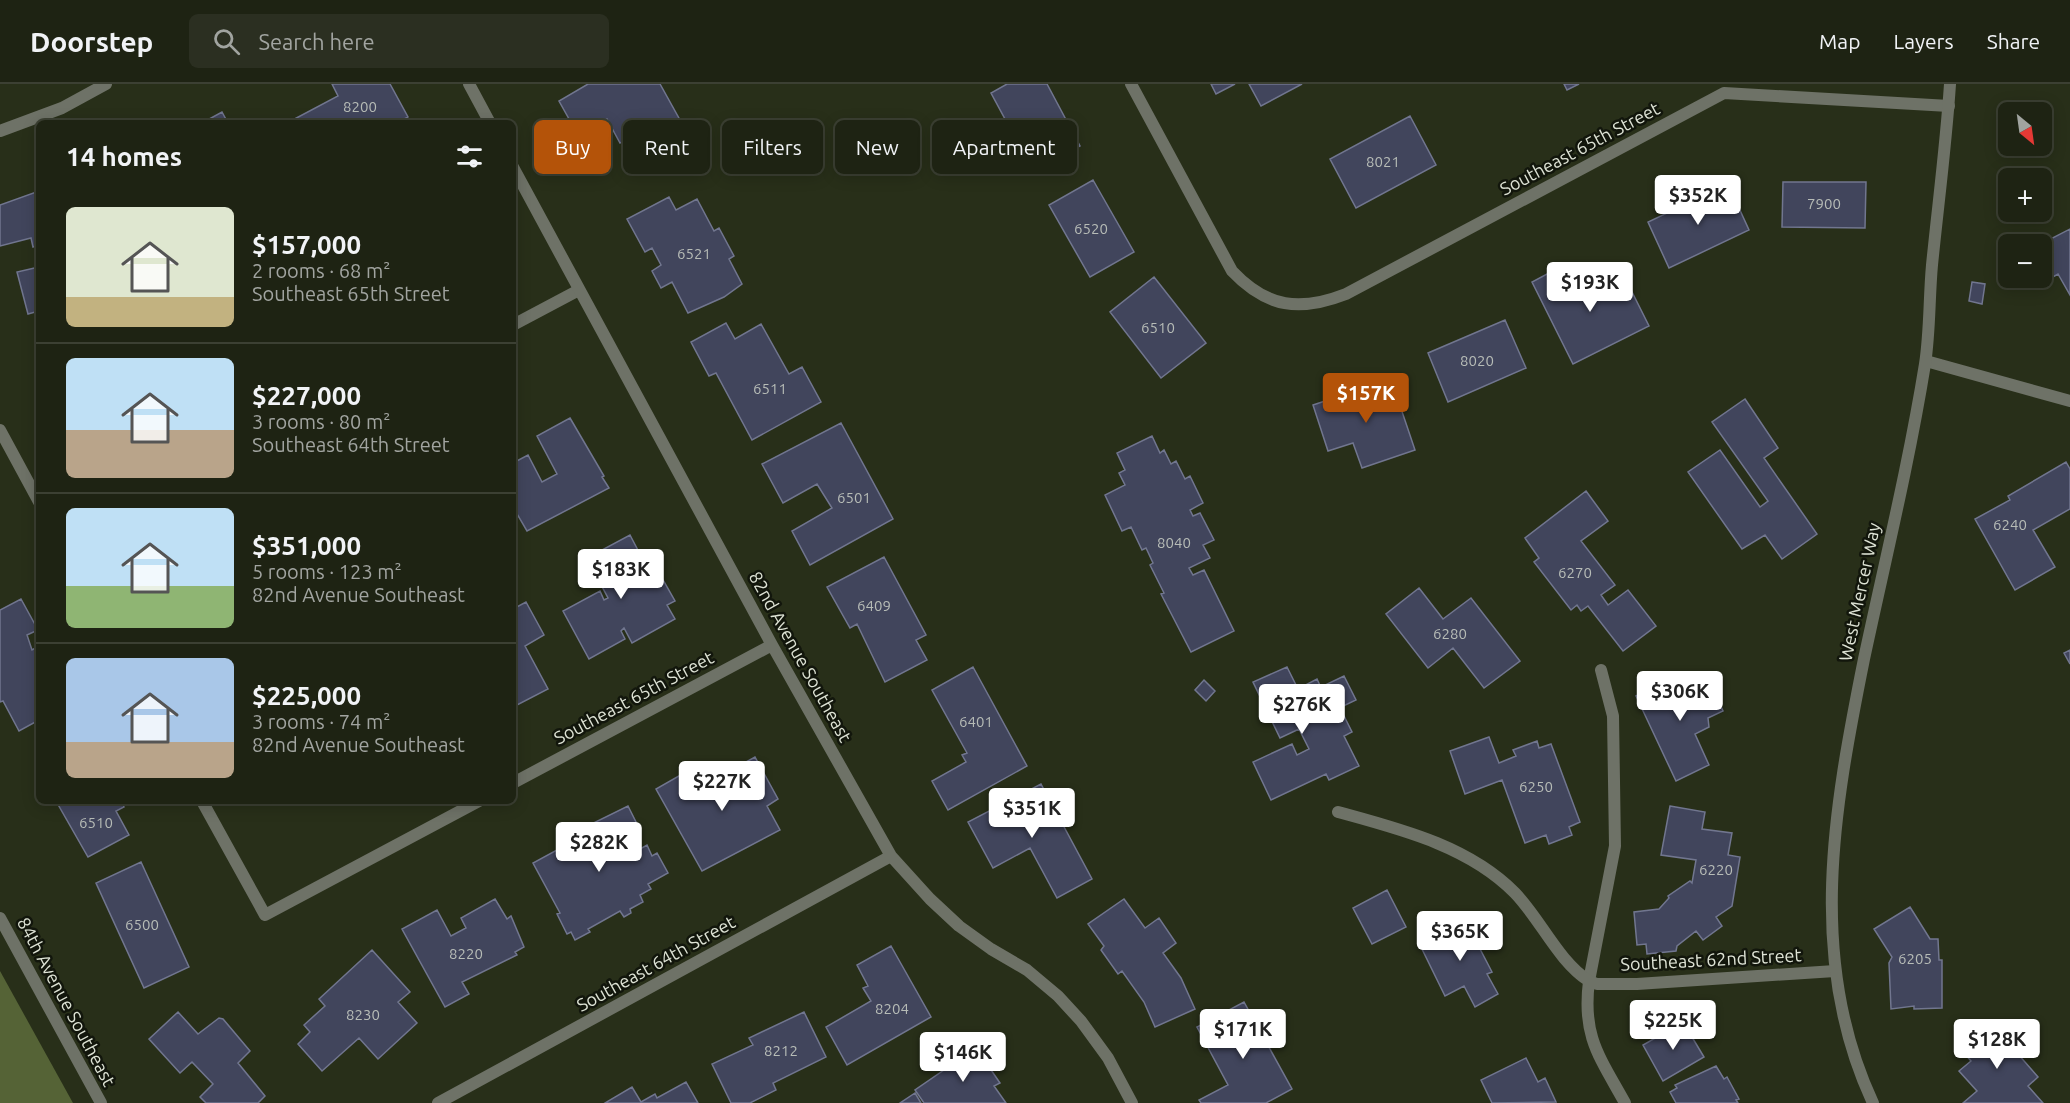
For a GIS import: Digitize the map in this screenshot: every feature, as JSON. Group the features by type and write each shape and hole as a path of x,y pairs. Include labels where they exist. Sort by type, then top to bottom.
{"street":[{"path":"0,131 62,108 106,84"},
{"path":"469,84 488,120"},
{"name":"Southeast 65th Street","path":"1131,84 1232,271 1248,288 1281,303 1305,305 1325,302 1346,294 1722,88 1949,106"},
{"name":"West Mercer Way","path":"1873,1103 1849,1038 1835,972 1831,943 1831,873 1850,730 1926,362 1931,276 1950,84"},
{"name":"82nd Avenue Southeast","path":"516,173 772,645 891,856 930,899 959,926 991,949 1027,970 1058,996 1082,1021 1132,1103"},
{"path":"516,323 579,290"},
{"path":"1926,362 2070,401"},
{"path":"0,430 36,496"},
{"name":"Southeast 65th Street","path":"516,781 772,645"},
{"path":"1600,670 1613,716 1615,846 1589,981 1586,1008 1589,1035 1624,1103"},
{"path":"204,804 265,915 473,804"},
{"path":"1338,812 1413,835 1458,853 1487,868 1515,892 1571,964 1589,981"},
{"name":"Southeast 64th Street","path":"438,1103 891,856"},
{"name":"84th Avenue Southeast","path":"0,918 101,1103"},
{"name":"Southeast 62nd Street","path":"1589,981 1597,984 1636,984 1835,972"}],"green space":[{"path":"0,971 73,1103 0,1103"}],"building":[{"path":"332,84 390,84 408,117 402,120 293,120 338,96"},
{"path":"588,84 660,84 680,120 623,120 623,142 620,143 611,126 611,120 570,120 559,101"},
{"path":"1007,84 1047,84 1066,120 1006,120 991,93"},
{"path":"1211,84 1235,84 1216,94"},
{"path":"1249,84 1302,84 1261,106"},
{"path":"1564,84 1579,84 1567,90"},
{"path":"222,112 226,120 207,120"},
{"path":"1410,116 1436,165 1356,208 1330,159"},
{"path":"1093,180 1134,252 1090,277 1049,205"},
{"path":"1783,182 1866,182 1865,228 1782,227"},
{"path":"1728,184 1749,230 1669,268 1648,222"},
{"path":"36,192 36,246 33,247 31,238 0,246 0,205"},
{"path":"669,197 676,210 697,199 714,231 719,228 734,256 729,259 742,284 724,297 688,313 672,282 661,288 652,271 661,265 652,248 645,252 627,219"},
{"path":"2070,229 2070,295 2058,274 2052,278 2052,238"},
{"path":"1562,266 1578,297 1623,274 1649,326 1573,364 1532,282"},
{"path":"36,268 36,312 28,314 17,272"},
{"path":"1154,277 1206,343 1161,378 1110,312"},
{"path":"1972,282 1985,284 1982,304 1969,301"},
{"path":"1505,320 1526,368 1448,402 1428,353"},
{"path":"726,323 735,339 761,324 789,374 802,367 821,402 752,440 716,373 709,376 691,342"},
{"path":"1391,379 1415,450 1362,468 1353,443 1328,451 1313,405"},
{"path":"1745,399 1778,448 1764,458 1817,534 1782,559 1765,535 1742,549 1688,472 1720,450 1760,507 1768,501 1712,422"},
{"path":"570,418 609,488 527,531 516,512 516,461 528,455 542,482 557,474 537,436"},
{"path":"841,423 893,519 810,565 792,531 832,508 817,484 783,503 762,464"},
{"path":"1152,436 1160,453 1164,450 1171,464 1176,461 1185,479 1190,476 1203,503 1190,510 1193,516 1200,513 1214,540 1203,545 1210,558 1189,568 1193,575 1204,570 1234,631 1191,652 1161,594 1164,593 1150,565 1153,563 1146,548 1142,550 1131,527 1122,531 1105,495 1125,485 1119,473 1125,470 1117,453"},
{"path":"2066,462 2070,469 2070,509 2033,530 2055,567 2015,590 1975,519 2010,500 2008,496"},
{"path":"1586,491 1608,521 1581,541 1615,585 1601,595 1608,605 1628,590 1656,626 1623,651 1588,606 1581,611 1577,605 1571,610 1534,562 1539,558 1525,538"},
{"path":"630,535 651,575 658,571 675,601 667,605 675,619 632,643 624,628 621,631 625,639 589,659 563,611 600,591 604,600 608,598 587,558"},
{"path":"884,557 926,635 916,640 927,660 885,682 857,624 850,628 827,587"},
{"path":"1419,588 1443,619 1471,598 1520,661 1484,688 1453,648 1428,668 1386,614"},
{"path":"21,599 36,626 36,631 27,635 32,650 36,648 36,722 19,731 3,701 0,702 0,610"},
{"path":"526,602 544,635 525,646 548,689 517,705 516,704 516,607"},
{"path":"2070,650 2070,664 2064,653"},
{"path":"973,667 1027,766 948,810 932,781 966,762 962,755 967,753 932,690"},
{"path":"1287,667 1298,689 1317,679 1333,714 1341,710 1352,732 1344,736 1359,766 1329,780 1326,774 1271,800 1253,762 1292,744 1297,755 1309,749 1299,729 1280,738 1253,682"},
{"path":"1688,673 1698,694 1712,687 1723,711 1708,718 1709,727 1695,734 1709,765 1676,781 1636,696"},
{"path":"1344,676 1356,700 1335,710 1323,686"},
{"path":"1204,680 1215,691 1206,701 1195,690"},
{"path":"1489,737 1499,763 1516,756 1513,750 1537,741 1539,748 1551,744 1580,822 1569,827 1572,835 1549,844 1546,835 1525,843 1502,780 1465,794 1450,751"},
{"path":"755,757 778,799 767,806 780,830 702,871 656,789 691,769 708,799 724,790 717,778"},
{"path":"1041,784 1092,879 1057,898 1030,848 993,868 968,822"},
{"path":"58,804 122,804 124,807 116,811 129,835 88,857"},
{"path":"628,806 640,830 622,838 627,849 633,853 647,845 652,856 657,853 668,873 648,884 651,889 640,895 643,902 630,909 631,913 624,917 620,911 588,929 590,932 575,940 571,932 567,934 557,914 560,913 533,863 570,843 567,836"},
{"path":"1670,806 1705,812 1702,829 1732,833 1728,855 1740,857 1732,906 1716,917 1722,926 1703,940 1696,931 1677,946 1676,951 1647,954 1646,944 1637,945 1634,912 1659,909 1669,898 1668,896 1690,881 1692,883 1696,860 1661,855"},
{"path":"141,862 189,967 144,988 96,883"},
{"path":"1387,890 1406,927 1372,944 1353,908"},
{"path":"495,899 507,919 511,916 524,947 515,952 517,955 462,982 469,994 445,1007 402,929 437,910 451,936 466,928 461,918"},
{"path":"1124,899 1145,928 1159,918 1176,943 1163,953 1181,978 1195,1009 1155,1027 1144,1002 1122,971 1118,974 1101,950 1104,946 1088,924"},
{"path":"1910,907 1930,939 1938,939 1939,960 1942,960 1942,1008 1914,1009 1914,1006 1891,1009 1889,963 1892,957 1874,929"},
{"path":"1460,920 1462,924 1469,920 1481,943 1478,945 1492,972 1487,974 1498,994 1475,1007 1464,986 1445,996 1420,945 1423,943 1422,940"},
{"path":"891,946 931,1017 847,1065 826,1027 871,1001 863,988 868,986 857,965"},
{"path":"372,950 410,992 398,1002 417,1023 378,1059 359,1038 322,1071 298,1044 310,1032 304,1025 325,1006 319,999"},
{"path":"1244,1002 1292,1089 1266,1103 1201,1103 1199,1100 1228,1085 1197,1027"},
{"path":"178,1012 198,1034 219,1018 223,1019 250,1051 238,1063 265,1096 258,1103 206,1103 200,1097 213,1084 192,1062 180,1073 149,1039"},
{"path":"804,1012 826,1057 773,1083 776,1090 750,1103 731,1103 712,1064 753,1045 749,1038"},
{"path":"1683,1022 1704,1057 1663,1081 1643,1045"},
{"path":"1991,1023 2038,1077 2028,1086 2043,1103 1963,1103 1977,1091 1959,1071 1971,1061 1959,1047"},
{"path":"976,1048 1000,1083 994,1086 1006,1103 924,1103 915,1090"},
{"path":"1526,1058 1538,1082 1545,1078 1556,1102 1492,1103 1481,1080"},
{"path":"1716,1066 1724,1079 1727,1077 1739,1099 1736,1100 1738,1103 1676,1103 1670,1092 1677,1088 1675,1085"},
{"path":"686,1082 698,1103 605,1103 632,1087 641,1102 655,1094 657,1098"},
{"path":"915,1093 921,1103 900,1103"}]}
